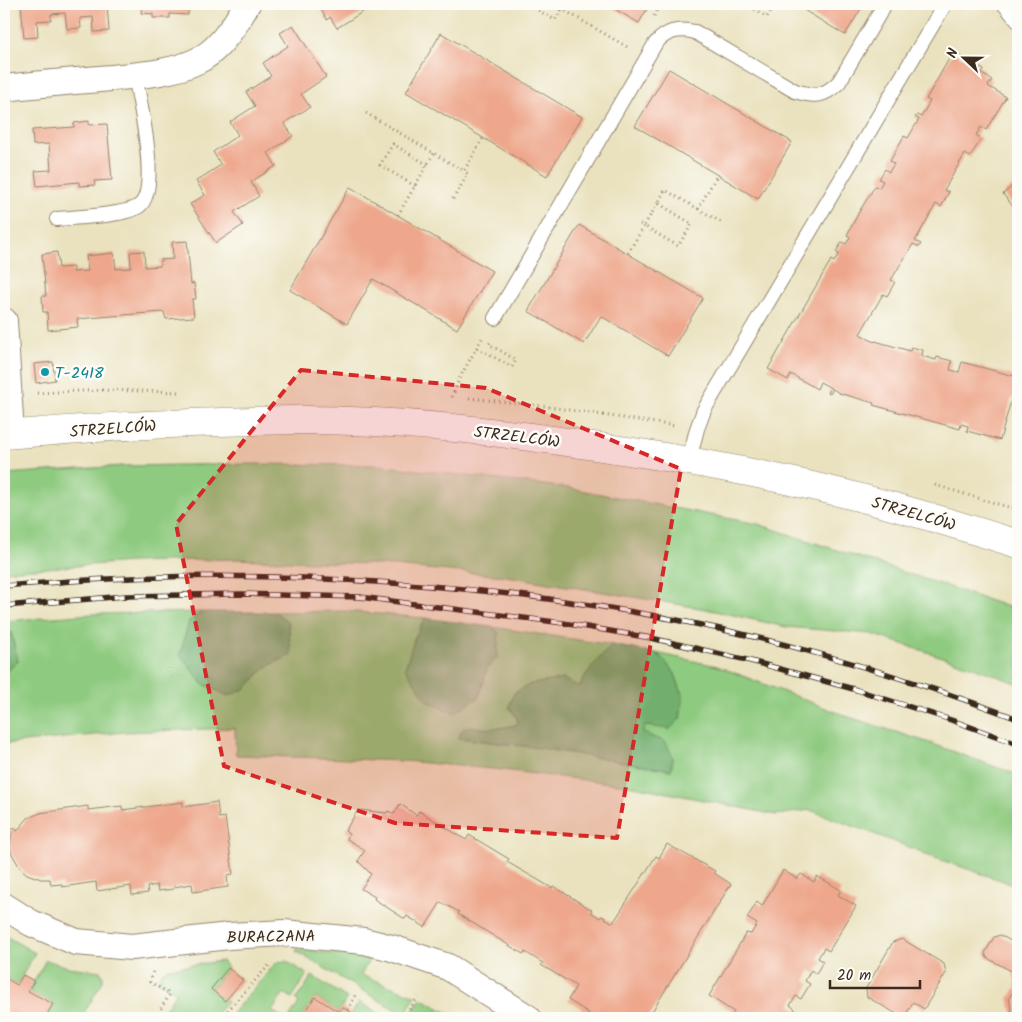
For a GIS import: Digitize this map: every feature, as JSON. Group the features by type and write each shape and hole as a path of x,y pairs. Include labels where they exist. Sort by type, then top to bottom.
{"street":[{"path":"4,88 135,75 175,69 198,61 216,48 241,16 247,4"},
{"path":"4,321 7,434"},
{"name":"STRZELCÓW","path":"7,434 172,424 304,420 422,425 523,435 690,460 823,488 941,520 1018,544"},
{"name":"BURACZANA","path":"4,906 31,923 76,942 132,946 229,936 284,933 364,941 392,948 448,967 528,1018"}],"lane":[{"path":"494,319 655,44 662,36 670,32 687,30 695,32 795,92 819,95 830,91 839,82 885,4"},
{"path":"690,460 697,429 704,410 946,4"},
{"path":"1004,4 1018,21"},
{"path":"57,219 128,211 141,205 148,191 150,172 135,75"}],"path":[{"path":"534,8 555,20 565,4"},
{"path":"746,4 767,16 775,4"},
{"path":"562,9 634,50"},
{"path":"366,113 468,174 453,199"},
{"path":"464,171 483,138"},
{"path":"415,186 380,165 393,144 428,165"},
{"path":"398,215 434,153"},
{"path":"698,209 717,175"},
{"path":"628,253 642,225 665,190 721,222"},
{"path":"642,225 678,246 692,224 658,203"},
{"path":"452,397 460,377 477,348 494,319 501,325 489,344 516,360 512,367 477,348"},
{"path":"221,1018 273,960"},
{"path":"155,1018 170,994 150,982 157,963"},
{"path":"348,1010 356,994"},
{"path":"404,1018 418,997"}],"highlighted area":[{"path":"301,370 486,388 681,469 617,838 395,823 224,766 176,524"}],"green space":[{"path":"242,464 377,465 569,488 758,524 1018,610 1018,684 976,668 872,634 786,627 706,609 506,576 370,564 233,559 132,562 4,571 4,474 122,466"},
{"path":"346,611 425,618 414,640 479,697 487,669 497,657 499,633 492,627 612,645 589,670 580,688 531,684 514,694 509,707 517,718 518,724 494,728 469,726 458,738 541,748 671,770 673,758 643,733 645,725 670,729 680,719 683,697 675,674 656,653 717,666 849,717 930,743 1018,775 1018,886 923,854 922,852 810,810 776,815 634,786 503,770 405,761 236,755 235,728 124,732 4,744 4,675 18,661 11,632 4,627 4,621 92,614 202,612 189,621 245,689 266,667 291,655 288,622 275,612"},
{"path":"202,612 275,612 288,622 291,655 266,667 245,689 228,696 203,684 180,655 189,621"},
{"path":"425,618 492,627 499,633 497,657 487,669 479,697 454,713 427,701 405,668 414,640"},
{"path":"4,627 11,632 18,661 4,675"},
{"path":"612,645 656,653 675,674 683,697 680,719 670,729 645,726 643,733 666,742 673,758 671,770 541,748 458,738 463,729 469,726 494,728 518,724 517,718 509,707 514,693 531,684 563,679 580,687 589,670"},
{"path":"4,935 35,953 17,985 4,977"},
{"path":"297,949 370,958 361,975 416,996 404,1015 297,952"},
{"path":"46,960 68,967 100,971 103,981 81,1018 45,1018 52,1004 28,991"},
{"path":"222,961 228,968 211,989 227,1002 213,1018 160,1018 176,992 158,981 162,972 169,968"},
{"path":"286,961 307,974 292,998 284,993 272,1011 283,1018 228,1018 277,962"},
{"path":"312,976 347,998 339,1012 315,997 302,1018 289,1018 299,1003 296,1000"},
{"path":"421,998 457,1018 408,1018"},
{"path":"359,1002 387,1018 349,1018"}],"building":[{"path":"21,4 107,4 109,31 94,32 93,17 80,18 81,28 67,29 65,13 51,14 51,20 37,21 38,37 24,38"},
{"path":"142,4 189,4 188,15 170,14 170,18 153,18 153,14 141,13"},
{"path":"323,4 360,4 364,11 337,28 330,17 327,20 319,6"},
{"path":"606,4 650,4 639,23"},
{"path":"794,4 864,4 845,35"},
{"path":"293,25 326,77 301,94 310,107 284,123 293,136 268,153 276,166 251,182 259,196 234,212 243,225 216,243 190,204 205,195 196,181 221,165 213,152 238,135 230,122 255,106 246,92 271,76 263,63 288,46 280,33"},
{"path":"441,33 582,117 547,176 406,92"},
{"path":"953,52 984,70 982,74 992,80 988,86 1006,97 986,130 981,127 976,135 981,139 970,157 965,154 944,190 949,192 941,207 936,204 915,241 921,244 919,247 913,244 891,280 895,282 887,296 883,294 860,334 874,342 910,351 911,347 923,350 922,356 936,360 937,357 952,361 950,370 959,372 962,362 1018,377 1018,399 1012,397 1000,440 967,431 968,426 961,424 960,429 873,405 874,403 839,393 833,389 830,394 828,393 831,388 820,382 817,389 791,374 788,380 768,369 831,260 834,262 839,254 836,252 842,242 846,244 850,237 847,235 859,212 875,186 879,188 883,181 879,179 885,169 889,172 894,164 890,161 904,136 908,138 919,119 915,117 917,115 921,117 930,101 926,99"},
{"path":"669,69 792,142 758,199 635,126"},
{"path":"89,121 89,125 107,124 112,180 94,181 95,185 79,186 79,182 37,186 35,171 51,170 49,144 33,145 32,130 74,127 74,123"},
{"path":"1018,181 1018,213 1003,194"},
{"path":"350,187 492,271 457,329 373,279 347,324 290,290"},
{"path":"579,225 703,298 668,356 601,316 584,344 528,311"},
{"path":"187,241 191,284 194,283 196,299 192,299 194,317 166,319 164,312 77,319 78,327 48,330 47,312 43,312 42,296 46,296 42,254 57,252 59,268 73,267 73,272 88,271 86,256 114,253 116,269 131,268 130,252 144,251 145,267 160,266 160,260 173,259 172,242"},
{"name":"T-2418","path":"53,362 55,380 36,383 34,364"},
{"path":"183,802 183,807 217,802 219,818 225,817 233,874 227,875 228,887 193,892 192,884 158,891 157,885 147,887 148,893 132,895 131,886 97,891 96,882 62,887 62,884 51,885 50,879 41,879 27,874 20,868 11,852 10,845 13,827 17,831 28,818 40,813 88,806 88,810 122,806 122,810"},
{"path":"400,804 416,815 419,811 466,840 469,835 509,859 507,862 552,888 553,886 592,910 591,912 600,918 602,916 613,923 656,856 659,858 667,844 715,871 714,873 731,884 648,1018 593,1018 588,1015 589,1013 568,1000 576,986 541,965 543,963 525,952 523,954 458,914 459,912 441,902 425,927 407,916 405,919 361,889 371,874 358,861 365,850 347,839 349,834 345,831 358,810 387,813 388,811 394,814"},
{"path":"783,870 797,879 801,874 814,882 817,876 841,890 838,895 856,906 829,951 824,948 818,958 823,961 816,974 811,970 805,981 810,984 801,999 796,996 790,1005 795,1009 790,1018 731,1017 734,1012 709,996 746,933 751,934 757,924 747,918 757,902 762,906"},
{"path":"1000,935 1018,945 1018,1018 1013,1018 1009,998 1016,987 1013,972 987,958 985,953 994,937"},
{"path":"902,939 944,964 946,973 924,1009 913,1002 904,1018 867,997 866,988 893,942"},
{"path":"228,968 243,980 225,1001 211,989"},
{"path":"23,975 34,981 28,991 53,1004 45,1018 4,1018 4,977 17,985"},
{"path":"315,997 339,1012 342,1007 352,1013 349,1018 302,1018"}],"railway":[{"path":"4,586 129,578 246,576 360,581 526,596 637,613 746,635 883,673 1018,719"},
{"path":"4,606 126,596 242,594 360,597 563,623 651,638 747,660 857,690 1018,744"}],"place":[{"name":"T-2418","path":"45,372"}]}
